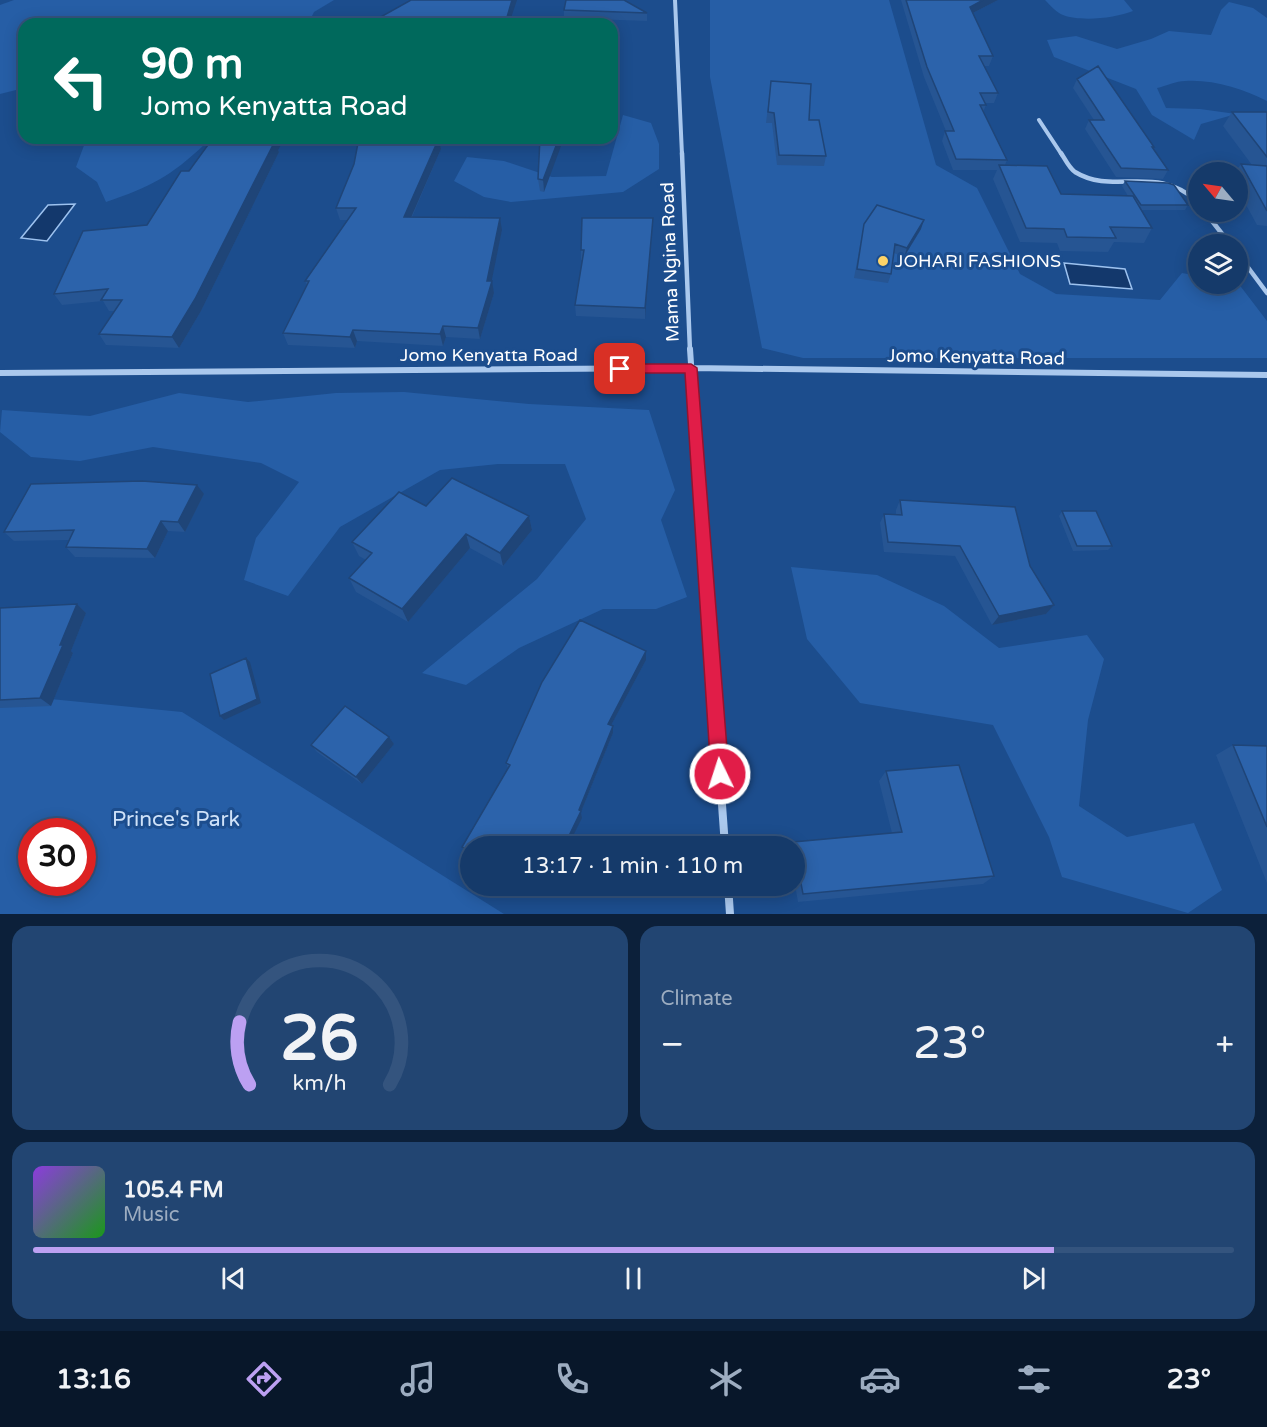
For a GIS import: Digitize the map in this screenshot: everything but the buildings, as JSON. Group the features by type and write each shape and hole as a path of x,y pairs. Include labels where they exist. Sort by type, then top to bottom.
{"street":[{"name":"Mama Ngina Road","path":"675,0 691,368 724,836"},
{"path":"1040,120 1072,171 1079,176 1097,180 1173,184 1188,191"},
{"path":"1248,267 1267,293"},
{"name":"Jomo Kenyatta Road","path":"0,373 691,368 1267,375"},
{"path":"729,896 730,914"}],"green space":[{"path":"14,0 334,0 314,12 311,18 18,18 18,90 0,94 0,5"},
{"path":"710,0 889,0 936,165 977,188 1020,274 1056,294 1160,300 1182,273 1188,274 1188,294 1246,294 1267,321 1267,358 803,358 762,348 710,77"},
{"path":"1045,0 1124,0 1133,11 1089,19 1070,17 1061,14"},
{"path":"1229,2 1253,8 1267,18 1267,101 1217,83 1182,81 1157,88 1166,108 1200,109 1236,114 1201,124 1194,140 1152,115 1136,89 1054,57 1047,40 1076,36 1117,49 1169,31 1211,35 1221,10"},
{"path":"623,115 651,123 659,144 659,169 623,192 511,202 484,197 454,181 467,157 504,161 552,177 606,176 615,144 618,144 618,133"},
{"path":"85,144 205,144 159,180 106,202 97,182 76,167"},
{"path":"404,392 529,404 649,410 675,490 661,520 687,597 656,609 603,609 519,648 466,685 422,673 537,579 586,519 565,464 498,464 440,470 340,527 288,596 244,580 256,538 299,482 261,463 153,447 80,461 31,457 0,432 2,410 90,416 179,393 248,402 336,393"},
{"path":"791,567 877,575 944,606 999,648 1087,635 1104,659 1088,720 1079,806 1127,837 1194,823 1222,890 1188,913 1062,877 1049,837 993,725 860,703 807,639"},
{"name":"Prince's Park","path":"0,694 182,712 460,886 460,896 475,896 504,914 0,914"}],"shaded area":[{"path":"75,204 47,241 21,238 48,205"},
{"path":"1064,263 1125,269 1132,289 1070,284"}],"place":[{"name":"JOHARI FASHIONS","path":"883,261"}],"route":[{"path":"620,369 691,368 720,774"}]}
